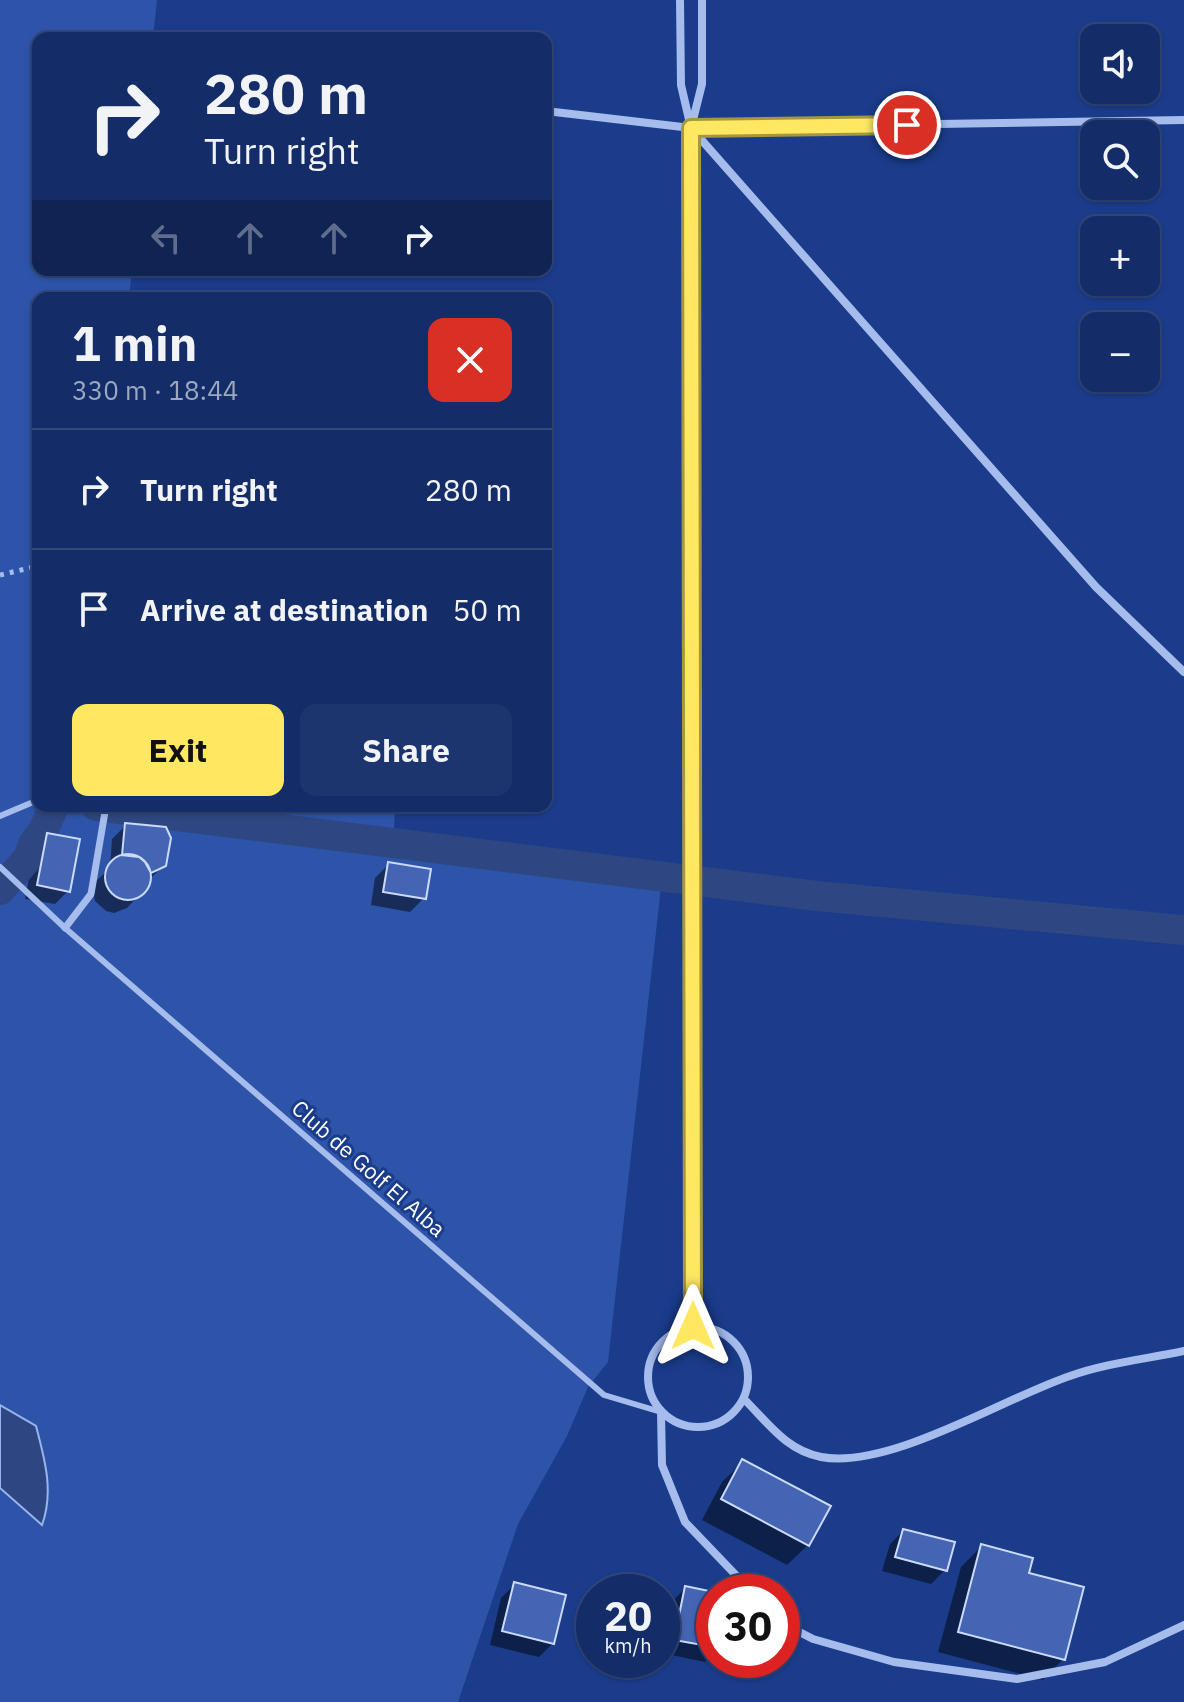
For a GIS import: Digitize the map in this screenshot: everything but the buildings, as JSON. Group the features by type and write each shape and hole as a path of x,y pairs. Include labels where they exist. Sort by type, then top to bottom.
{"street":[{"path":"680,0 681,85 691,128 693,1326"},
{"path":"691,128 702,84 702,0"},
{"path":"552,112 691,128 1184,120"},
{"path":"691,128 1096,587 1184,672"},
{"path":"65,928 91,894 105,812"},
{"path":"693,1326 714,1329 733,1339 745,1357 749,1379 744,1399 728,1419 706,1428 682,1425 661,1412 650,1393 647,1371 655,1349 671,1334 693,1326"},
{"path":"744,1399 793,1448 822,1457 851,1459 914,1442 1071,1375 1184,1351"},
{"path":"661,1412 662,1465 685,1522 735,1574"},
{"path":"800,1632 813,1639 894,1662 1017,1679 1105,1662 1184,1625"}],"lane":[{"path":"0,816 32,803"},
{"name":"Club de Golf El Alba","path":"0,867 65,928 604,1395 661,1412"}],"path":[{"path":"0,575 32,567"}],"shaded area":[{"path":"0,0 157,0 154,32 32,32 32,276 131,276 130,292 32,292 32,812 395,812 393,854 661,887 608,1362 588,1387 567,1436 518,1524 458,1702 0,1702"},
{"path":"0,1405 36,1426 48,1488 42,1525 0,1488"}],"waterway":[{"path":"0,890 28,858 51,812"},
{"path":"144,812 817,896 1184,930"}],"route":[{"path":"693,1326 691,128 907,125"}]}
